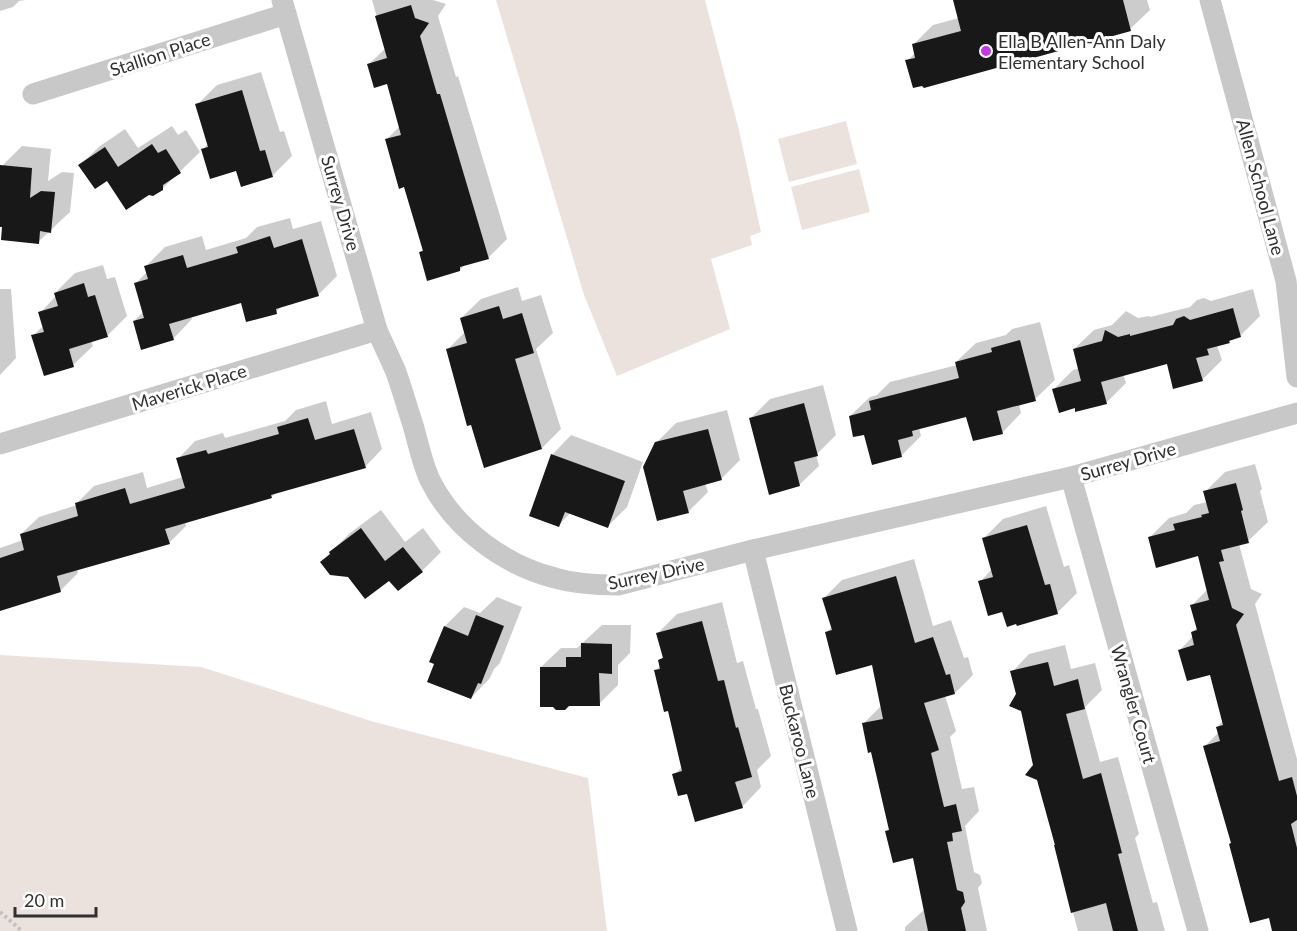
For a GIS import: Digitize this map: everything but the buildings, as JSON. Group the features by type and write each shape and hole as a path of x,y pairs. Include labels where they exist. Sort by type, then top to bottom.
{"street":[{"name":"Allen School Lane","path":"1210,0 1286,281 1297,377"},
{"name":"Stallion Place","path":"33,94 284,7"},
{"name":"Surrey Drive","path":"284,7 377,330 397,374 430,480 442,500 473,535 511,561 553,578 574,583 618,585 753,550 1071,477 1297,413"},
{"name":"Maverick Place","path":"0,444 377,330"},
{"name":"Wrangler Court","path":"1071,477 1198,931"},
{"name":"Buckaroo Lane","path":"753,550 847,931"}],"path":[{"path":"0,912 22,931"}],"shaded area":[{"path":"496,0 705,0 739,130 761,232 750,236 752,245 711,259 730,329 617,376 584,295"},
{"path":"846,121 857,164 789,182 778,139"},
{"path":"859,169 870,212 802,230 791,187"},
{"path":"0,655 201,667 371,721 588,778 607,931 0,931"}],"place":[{"name":"Ella B Allen-Ann Daly Elementary School","path":"986,51"}]}
